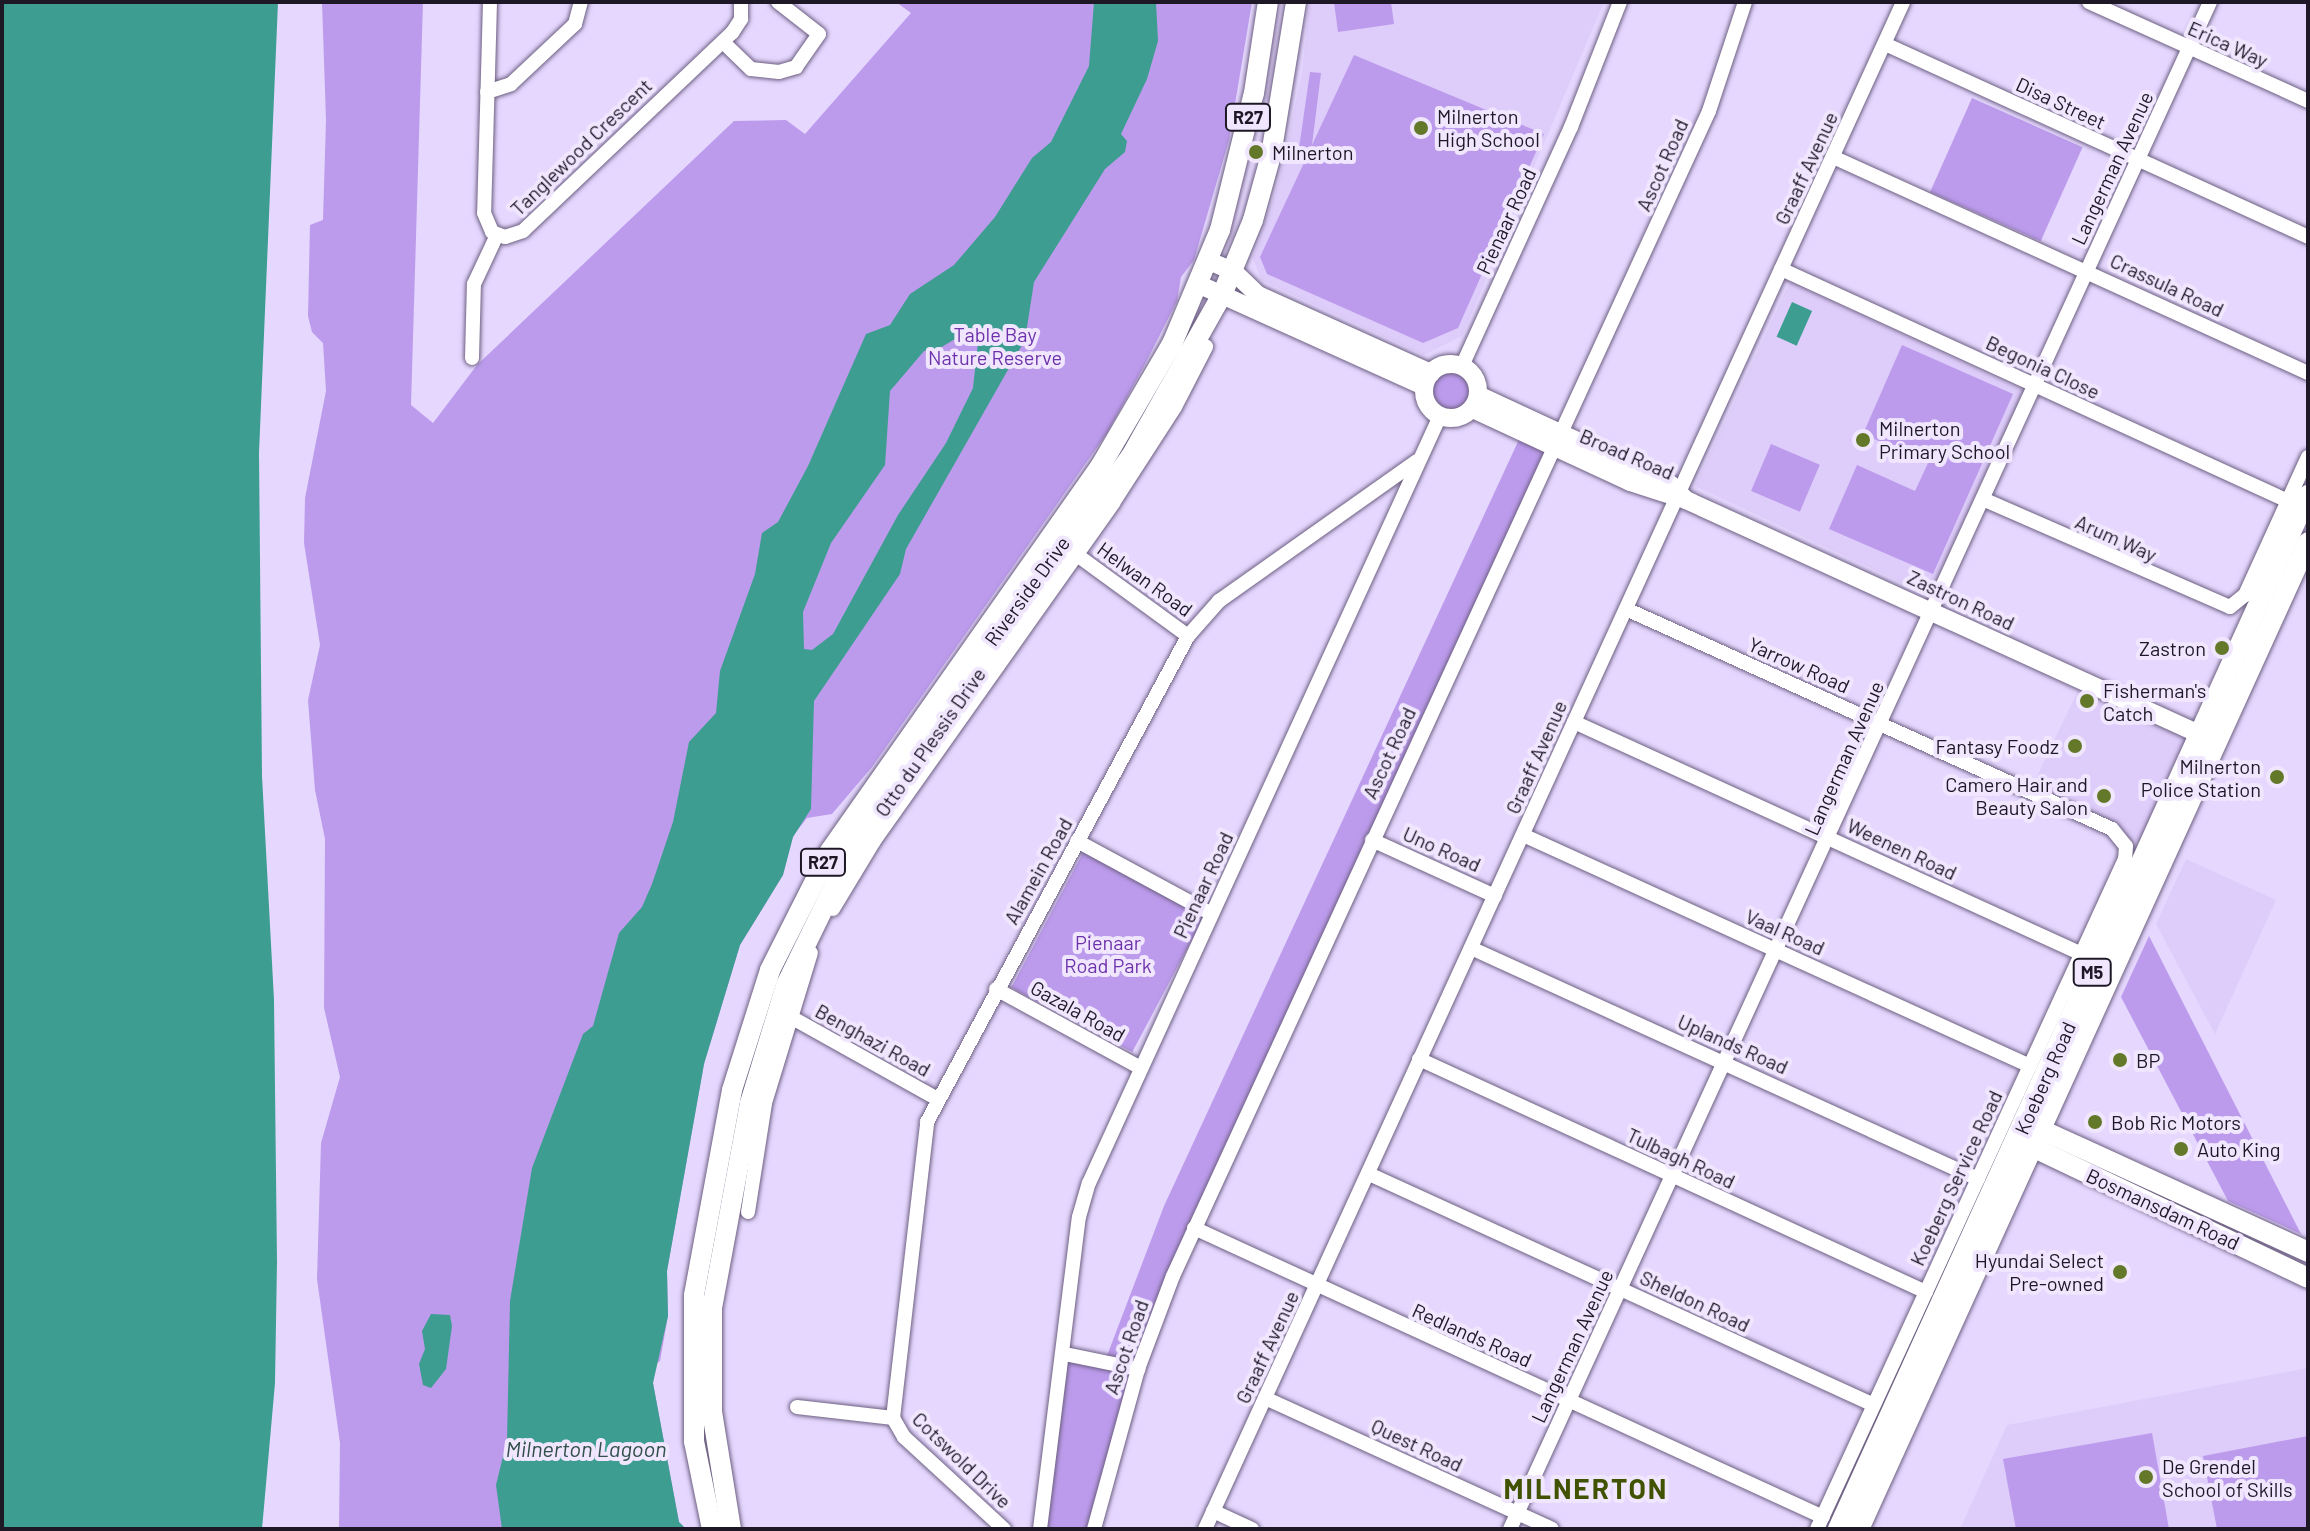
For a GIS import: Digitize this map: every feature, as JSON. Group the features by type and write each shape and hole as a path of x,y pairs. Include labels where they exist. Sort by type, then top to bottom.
{"main road":[{"name":"Otto du Plessis Drive","path":"712,1529 693,1427 694,1295 732,1090 770,970 830,851 1107,456 1200,285 1254,93 1268,2"},
{"name":"Otto du Plessis Drive","path":"731,1529 712,1412 712,1308 750,1103 786,985 847,860 1130,458 1222,295 1233,271 1271,155 1296,2"},
{"name":"Koeberg Road","path":"1859,1529 2030,1135 2208,738 2308,495"},
{"name":"Koeberg Road","path":"2208,738 2308,542"},
{"name":"Koeberg Road","path":"1826,1525 2030,1135"},
{"name":"Bosmansdam Road","path":"2030,1135 2308,1252"},
{"name":"Bosmansdam Road","path":"2030,1135 2308,1278"}],"street":[{"name":"Tanglewood Crescent","path":"490,2 484,213 497,235 523,231 723,42 741,19 741,2"},
{"path":"487,92 511,84 575,24 581,2"},
{"path":"723,42 751,69 779,72 796,67 819,34 778,2"},
{"name":"Pienaar Road","path":"1462,366 1571,127 1620,2"},
{"name":"Ascot Road","path":"1094,1529 1138,1369 1194,1228 1709,111 1745,2"},
{"name":"Graaff Avenue","path":"1205,1529 1626,609 1681,497 1903,2"},
{"name":"Erica Way","path":"2089,2 2308,101"},
{"name":"Langerman Avenue","path":"1510,1529 1985,500 2210,2"},
{"name":"Disa Street","path":"1885,44 2308,237"},
{"name":"Crassula Road","path":"1833,157 2308,373"},
{"path":"472,358 474,284 497,235"},
{"path":"1209,261 1233,271 1258,295 1304,325"},
{"name":"Begonia Close","path":"1781,269 2288,501"},
{"path":"1200,285 1304,325 1428,380"},
{"name":"Riverside Drive","path":"748,1212 765,1103 789,1016 810,957 855,870 1156,439 1206,347"},
{"path":"1445,365 1462,366 1475,377 1476,402 1457,418 1440,416 1426,403 1428,380 1445,365"},
{"name":"Broad Road","path":"1476,402 1681,497"},
{"name":"Pienaar Road","path":"1040,1529 1083,1199 1440,416"},
{"path":"2288,501 2308,457"},
{"name":"Alamein Road","path":"893,1418 924,1137 936,1098 1188,636 1210,607 1420,459"},
{"path":"1376,491 1395,512"},
{"name":"Zastron Road","path":"1681,497 2208,738"},
{"name":"Arum Way","path":"1985,500 2216,605 2232,606 2244,597 2288,501"},
{"name":"Helwan Road","path":"1077,555 1188,636"},
{"name":"Yarrow Road","path":"1626,609 2112,829 2125,842"},
{"name":"Weenen Road","path":"1574,722 2082,954"},
{"name":"Vaal Road","path":"1523,835 2030,1066"},
{"name":"Uno Road","path":"1372,840 1495,896"},
{"path":"1077,841 1212,914"},
{"name":"Koeberg Service Road","path":"1826,1525 1874,1405 2126,857 2125,842"},
{"name":"Uplands Road","path":"1471,948 1978,1179"},
{"name":"Gazala Road","path":"996,989 1141,1068"},
{"name":"Benghazi Road","path":"789,1016 936,1098"},
{"name":"Tulbagh Road","path":"1419,1059 1926,1292"},
{"name":"Sheldon Road","path":"1369,1174 1874,1405"},
{"name":"Redlands Road","path":"1194,1228 1316,1287 1568,1400 1826,1525"},
{"path":"1065,1354 1138,1369"},
{"name":"Quest Road","path":"1265,1398 1552,1529"},
{"name":"Cotswold Drive","path":"797,1407 893,1418 904,1437 1004,1529"},
{"path":"1213,1511 1252,1529"}],"shaded area":[{"name":"Milnerton High School","path":"1309,2 1604,2 1462,336 1424,355 1261,280 1253,258 1278,183 1302,74"},
{"name":"Milnerton Primary School","path":"1790,282 2025,391 1930,595 1695,486"},
{"path":"2083,680 2199,734 2151,841 2125,842 2030,791"},
{"path":"2186,859 2276,900 2215,1034 2156,924"},
{"name":"De Grendel School of Skills","path":"2308,1368 2308,1529 1960,1529 2007,1425"}],"green space":[{"name":"Table Bay Nature Reserve","path":"322,2 423,2 411,405 433,423 477,365 734,121 786,120 805,134 911,13 896,2 1252,2 1229,140 1194,260 1181,277 1177,301 1143,368 1107,433 872,767 832,814 807,818 793,836 783,875 740,945 704,1064 667,1271 668,1316 660,1361 654,1365 653,1383 679,1522 686,1529 339,1529 340,1443 317,1279 321,1143 340,1077 324,1008 325,839 315,790 308,700 320,645 304,543 305,498 326,391 323,343 312,332 308,316 310,225 323,220 326,120"},
{"path":"1334,2 1391,2 1394,24 1338,32"},
{"name":"Milnerton High School","path":"1354,55 1544,134 1458,328 1423,343 1267,274 1260,257 1310,150 1299,148 1310,72 1321,73 1312,145"},
{"path":"1972,98 2083,147 2041,241 1930,192"},
{"path":"1902,345 2013,394 1933,574 1829,529 1857,465 1915,491 1928,463 1863,434"},
{"path":"1451,370 1466,376 1472,391 1466,406 1451,412 1436,406 1430,391 1436,376"},
{"path":"1522,433 1553,446 1173,1276 1094,1529 1040,1529 1065,1354 1105,1361 1164,1206"},
{"path":"1771,444 1820,465 1800,512 1751,491"},
{"name":"Pienaar Road Park","path":"1085,849 1206,913 1132,1052 1011,988"},
{"path":"2149,936 2301,1234 2228,1201 2121,997"},
{"path":"2152,1433 2169,1529 2016,1529 2003,1459"},
{"path":"2308,1436 2308,1529 2217,1529 2203,1456"}],"water":[{"path":"2,2 278,2 259,453 262,776 274,1000 277,1262 275,1383 262,1529 2,1529"},
{"name":"Milnerton Lagoon","path":"1094,2 1156,2 1158,41 1147,79 1121,134 1127,141 1125,152 1105,169 1034,282 1025,340 906,549 900,574 814,701 811,809 793,837 783,875 740,945 704,1064 667,1271 668,1316 653,1383 679,1522 686,1529 502,1529 496,1485 507,1440 510,1301 532,1168 583,1034 593,1026 619,933 642,907 652,884 673,822 689,742 716,713 720,671 755,574 762,533 778,522 808,466 866,334 890,325 910,294 954,265 995,217 1032,158 1051,142 1089,66","holes":["980,324 973,388 946,443 898,515 833,634 812,650 804,649 803,612 831,543 885,465 890,391 924,351 940,348"]},
{"path":"1792,302 1812,311 1797,346 1777,337"},
{"path":"431,1314 450,1315 452,1326 446,1369 431,1388 423,1385 419,1364 425,1349 422,1331"}],"place":[{"name":"Milnerton High School","path":"1421,128"},
{"name":"Milnerton","path":"1256,152"},
{"name":"Milnerton Primary School","path":"1863,440"},
{"name":"Zastron","path":"2222,648"},
{"name":"Fisherman's Catch","path":"2087,701"},
{"name":"Fantasy Foodz","path":"2075,746"},
{"name":"Milnerton Police Station","path":"2277,777"},
{"name":"Camero Hair and Beauty Salon","path":"2104,796"},
{"name":"BP","path":"2120,1060"},
{"name":"Bob Ric Motors","path":"2095,1122"},
{"name":"Auto King","path":"2181,1149"},
{"name":"Hyundai Select Pre-owned","path":"2120,1272"},
{"name":"De Grendel School of Skills","path":"2146,1477"}],"district":[{"name":"MILNERTON","path":"1586,1488"}]}
